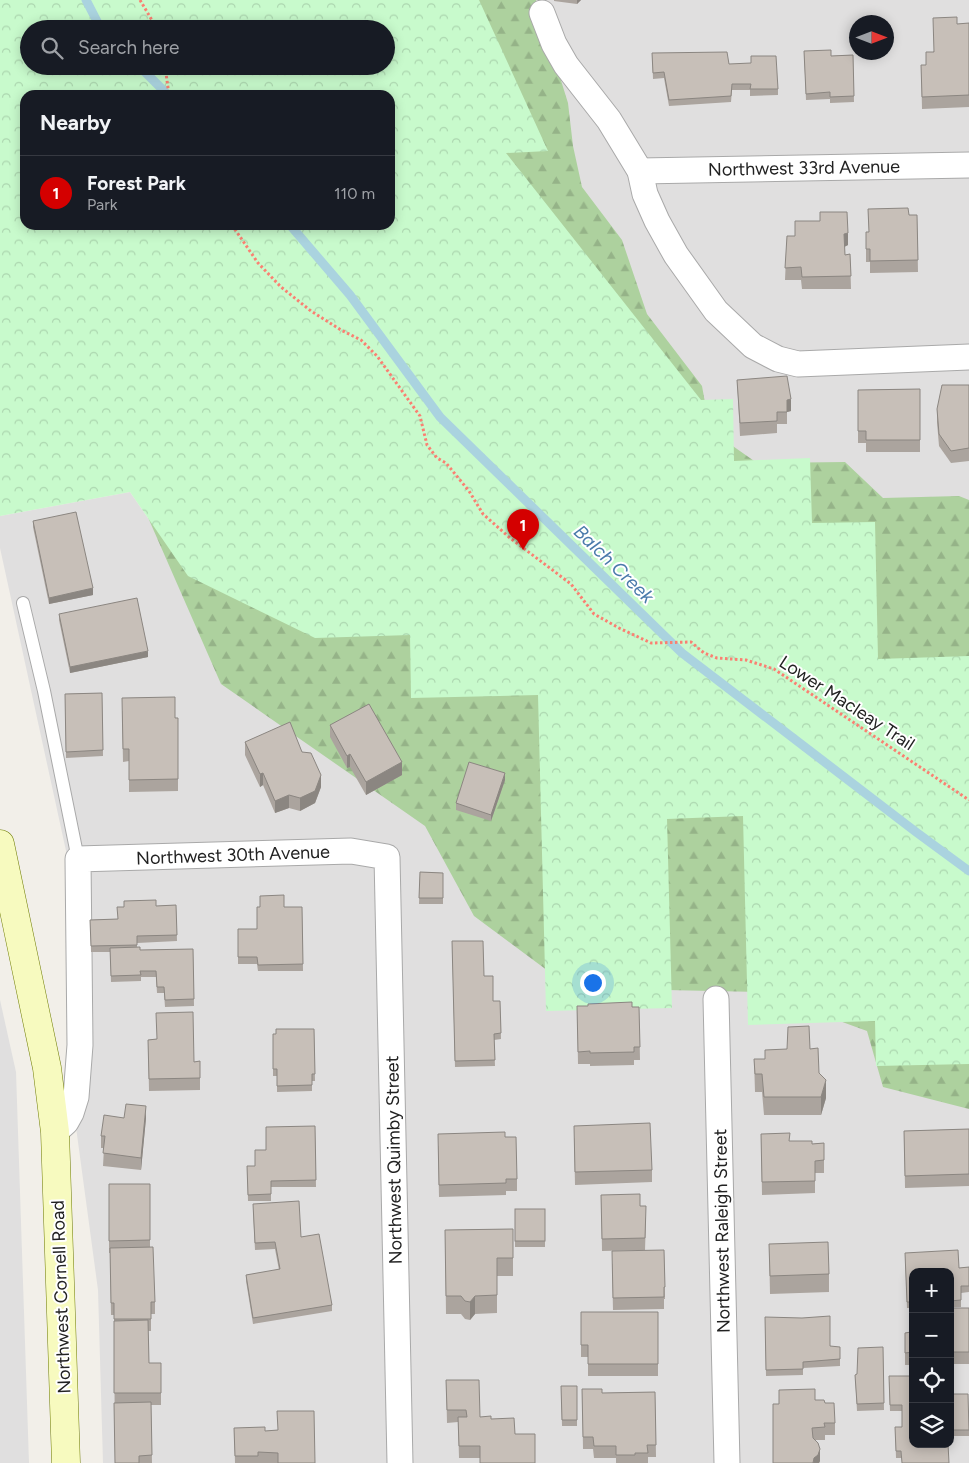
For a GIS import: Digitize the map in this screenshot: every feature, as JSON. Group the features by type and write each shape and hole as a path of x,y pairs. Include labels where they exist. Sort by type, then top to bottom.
{"main road":[{"name":"Northwest Cornell Road","path":"0,844 47,1068 55,1132 66,1463"}],"street":[{"path":"542,13 554,44 566,65 609,120 640,171 645,194 657,221 676,255 716,312 752,346 778,359 798,364 969,357"},
{"name":"Northwest 33rd Avenue","path":"640,171 969,165"},
{"name":"Northwest 30th Avenue","path":"78,859 351,852 387,857"},
{"name":"Northwest Quimby Street","path":"387,857 400,1463"},
{"path":"55,1132 66,1122 76,1098 80,1045 78,859"},
{"name":"Northwest Raleigh Street","path":"716,999 727,1463"}],"lane":[{"path":"23,603 44,691 78,859"}],"path":[{"path":"140,0 151,20"},
{"path":"166,75 168,90"},
{"name":"Lower Macleay Trail","path":"235,230 258,263 281,287 311,312 361,340 377,356 420,416 427,445 437,458 446,463 469,491 483,514 510,538 571,584 594,614 651,643 691,642 704,653 717,658 746,660 774,669 969,800"}],"shaded area":[{"path":"479,0 969,0 969,656 734,461 701,400 505,152"},
{"path":"130,492 188,576 667,818 875,1021 969,1064 969,1463 103,1463 98,1290 68,1068 68,860 0,548 0,516"},
{"path":"0,1000 16,1072 29,1463 0,1463"}],"green space":[{"path":"0,0 536,0 568,103 573,146 582,187 622,240 647,314 702,386 710,430 757,463 845,462 883,498 959,496 969,500 969,1109 883,1087 867,1031 760,992 571,988 474,916 425,826 221,684 136,490 0,513"},
{"path":"0,0 479,0 548,151 506,153 701,400 733,399 734,461 810,458 812,523 875,522 878,659 969,656 969,1064 876,1066 875,1021 748,1025 743,816 667,819 672,1008 546,1011 538,695 411,698 410,635 315,638 188,576 130,492 0,516"}],"building":[{"path":"957,17 957,24 969,23 969,95 922,97 921,65 926,65 926,52 934,52 933,18"},
{"path":"831,50 831,56 849,55 849,60 853,60 854,96 830,97 830,92 806,94 804,51"},
{"path":"727,52 729,64 751,63 751,56 776,56 778,89 750,89 751,84 732,84 731,96 669,100 664,72 653,73 652,53"},
{"path":"908,208 909,215 917,215 918,260 870,261 870,249 866,249 866,232 869,232 868,209"},
{"path":"820,212 847,212 848,233 844,234 845,255 850,254 851,276 802,277 801,267 785,268 787,236 795,236 795,221 820,221"},
{"path":"787,376 791,399 787,400 787,412 777,412 777,421 740,423 737,380"},
{"path":"942,385 969,385 969,448 951,451 939,434 937,409"},
{"path":"920,389 920,440 866,440 866,431 858,431 858,390"},
{"path":"76,512 93,588 49,598 33,521"},
{"path":"137,598 148,651 70,667 59,614"},
{"path":"102,693 103,750 66,752 65,694"},
{"path":"175,697 175,718 178,718 178,779 129,780 129,749 123,749 122,698"},
{"path":"369,704 402,762 366,782 350,754 347,756 330,725"},
{"path":"290,722 302,752 311,753 321,775 315,791 300,798 289,795 275,801 263,773 260,774 245,742"},
{"path":"469,762 505,773 491,815 456,803"},
{"path":"420,872 443,873 443,898 419,898"},
{"path":"284,895 284,907 302,907 303,964 258,965 257,957 238,957 238,929 257,929 257,907 260,907 260,896"},
{"path":"156,900 156,906 176,905 177,935 137,936 137,945 91,946 90,920 118,919 117,907 124,907 124,901"},
{"path":"452,941 483,941 484,976 493,976 493,1001 500,1001 501,1033 494,1034 495,1060 455,1061"},
{"path":"140,947 140,950 193,949 194,999 165,1000 164,987 157,987 156,971 140,971 141,975 111,976 110,948"},
{"path":"632,1002 632,1007 639,1007 640,1047 634,1047 634,1052 578,1052 577,1006"},
{"path":"193,1012 194,1062 200,1061 200,1078 149,1079 148,1040 157,1039 156,1013"},
{"path":"809,1026 810,1049 818,1048 819,1073 826,1080 821,1097 764,1097 762,1074 755,1074 754,1059 765,1059 765,1050 787,1049 788,1027"},
{"path":"276,1029 314,1029 315,1074 312,1074 312,1085 277,1086 277,1069 273,1069 273,1034 276,1034"},
{"path":"126,1104 146,1106 141,1158 103,1153 105,1136 101,1136 104,1115 124,1118"},
{"path":"650,1123 652,1170 575,1172 574,1126"},
{"path":"315,1126 316,1180 271,1181 271,1194 248,1195 247,1166 255,1166 255,1150 266,1150 266,1127"},
{"path":"969,1129 969,1174 905,1176 904,1131"},
{"path":"505,1132 505,1137 516,1137 517,1179 506,1179 506,1183 439,1185 438,1134"},
{"path":"790,1133 789,1141 812,1141 812,1144 824,1143 824,1160 815,1161 815,1181 762,1182 761,1134"},
{"path":"109,1184 150,1184 150,1240 109,1241"},
{"path":"640,1194 640,1206 646,1206 645,1238 602,1239 601,1195"},
{"path":"299,1201 301,1237 319,1234 332,1305 253,1318 246,1275 280,1269 275,1242 255,1243 253,1204"},
{"path":"515,1209 545,1209 545,1241 515,1241"},
{"path":"513,1229 513,1258 497,1258 497,1295 475,1296 470,1302 465,1301 461,1296 446,1296 445,1230"},
{"path":"828,1242 829,1274 770,1276 769,1244"},
{"path":"153,1247 155,1302 151,1302 151,1319 114,1319 114,1303 111,1303 110,1248"},
{"path":"664,1250 664,1297 613,1298 612,1251"},
{"path":"958,1250 959,1268 969,1267 969,1286 961,1286 961,1300 954,1301 954,1268 909,1268 909,1302 907,1302 905,1253"},
{"path":"954,1308 969,1308 969,1352 954,1352"},
{"path":"581,1312 658,1312 658,1364 588,1364 588,1345 581,1345"},
{"path":"830,1316 830,1346 840,1347 840,1359 803,1362 803,1369 766,1370 765,1317 802,1318"},
{"path":"148,1320 149,1363 161,1363 161,1393 114,1393 114,1321"},
{"path":"909,1332 909,1352 905,1353 905,1333"},
{"path":"883,1347 884,1403 857,1404 855,1375 857,1374 858,1348"},
{"path":"889,1376 909,1376 909,1448 948,1448 949,1463 902,1463 901,1451 896,1451 895,1427 902,1427 902,1405 890,1405"},
{"path":"446,1380 479,1380 480,1417 491,1416 491,1419 514,1418 515,1434 535,1434 535,1463 480,1463 480,1446 459,1446 458,1417 467,1417 466,1410 447,1410"},
{"path":"561,1386 577,1386 577,1420 562,1420"},
{"path":"582,1389 602,1389 602,1393 655,1392 656,1445 647,1445 648,1453 635,1453 635,1455 616,1455 616,1446 594,1446 593,1437 583,1437"},
{"path":"815,1389 815,1400 834,1403 835,1423 824,1423 825,1427 812,1428 813,1438 818,1443 820,1449 818,1455 814,1458 813,1463 773,1463 773,1404 779,1404 779,1390"},
{"path":"954,1394 968,1394 969,1430 954,1430"},
{"path":"151,1402 152,1455 139,1456 139,1463 115,1463 114,1403"},
{"path":"277,1411 314,1411 315,1463 278,1463 278,1453 258,1452 258,1456 235,1456 234,1428 265,1427 265,1431 278,1430"}],"waterway":[{"name":"Balch Creek","path":"86,0 96,20"},
{"name":"Balch Creek","path":"148,75 163,90"},
{"name":"Balch Creek","path":"294,230 350,295 440,417 682,653 969,871"}],"place":[{"name":"Forest Park","path":"523,550"}]}
